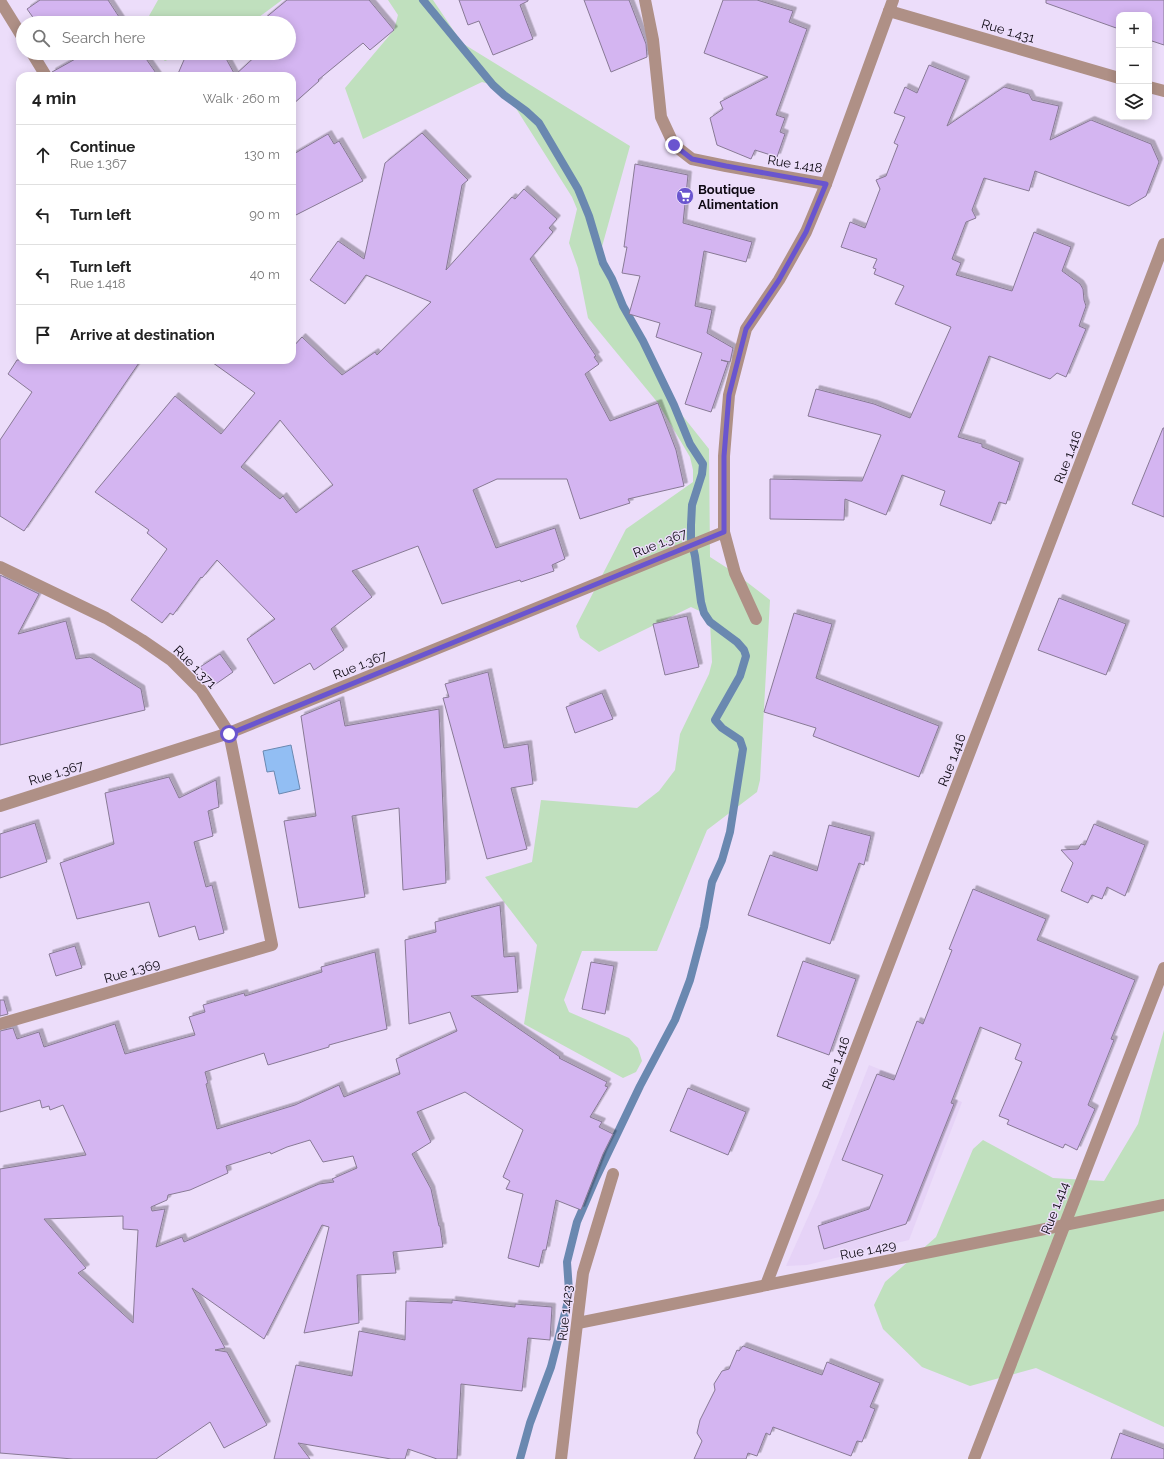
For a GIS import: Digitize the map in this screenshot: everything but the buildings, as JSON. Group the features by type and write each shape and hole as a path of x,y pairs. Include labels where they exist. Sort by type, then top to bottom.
{"street":[{"name":"Rue 1.418","path":"645,0 654,40 661,117 674,145 692,159 826,184 891,5"},
{"path":"0,1 16,27"},
{"name":"Rue 1.431","path":"891,5 1116,77"},
{"path":"36,60 44,72"},
{"path":"1152,87 1164,91"},
{"path":"756,618 735,573 724,532 724,456 729,395 746,329 779,280 806,232 826,184"},
{"name":"Rue 1.416","path":"766,1285 1164,244"},
{"name":"Rue 1.367","path":"0,806 229,734 724,532"},
{"name":"Rue 1.371","path":"0,567 106,618 142,640 171,660 201,690 229,734 272,945"},
{"name":"Rue 1.369","path":"0,1024 272,945"},
{"name":"Rue 1.414","path":"974,1459 1164,968"},
{"name":"Rue 1.423","path":"561,1459 584,1273 613,1174"},
{"name":"Rue 1.429","path":"578,1323 1164,1205"}],"shaded area":[{"path":"869,1065 962,1102 909,1240 807,1265 786,1266 818,1195"}],"green space":[{"path":"158,0 282,0 260,16 149,16"},
{"path":"388,0 433,0 462,43 630,146 598,261 629,314 674,405 709,449 710,557 735,573 770,600 760,780 757,792 707,830 657,951 582,951 564,1000 569,1012 629,1038 638,1048 642,1061 636,1072 623,1078 524,1024 537,945 485,877 532,862 541,800 637,808 659,791 675,770 680,734 709,674 712,662 710,622 704,613 691,607 599,652 580,638 576,626 626,529 693,482 693,470 690,457 658,403 588,318 578,268 569,243 577,209 572,197 505,91 493,85 482,82 363,139 345,88 394,30 398,15"},
{"path":"1164,1030 1164,1427 1036,1368 970,1386 922,1367 883,1329 874,1305 885,1282 936,1237 973,1149 983,1140 1053,1178 1104,1181 1138,1124"}],"water":[{"path":"291,745 300,789 279,794 274,771 267,772 263,751"}],"waterway":[{"path":"423,0 493,85 539,123 578,189 589,216 603,263 612,279 623,306 643,341 674,405 690,444 703,464 702,474 692,505 691,539 704,613 710,622 737,642 744,650 746,656 740,676 715,720 722,728 740,740 743,749 730,832 722,860 712,882 704,927 690,980 675,1020 640,1086 596,1178 577,1222 567,1262 569,1291 567,1305 551,1367 530,1423 520,1459"}],"place":[{"name":"Boutique Alimentation","path":"685,196"}],"route":[{"path":"229,734 724,532 724,456 729,395 746,329 779,280 806,232 826,184 692,159 674,145"}]}
